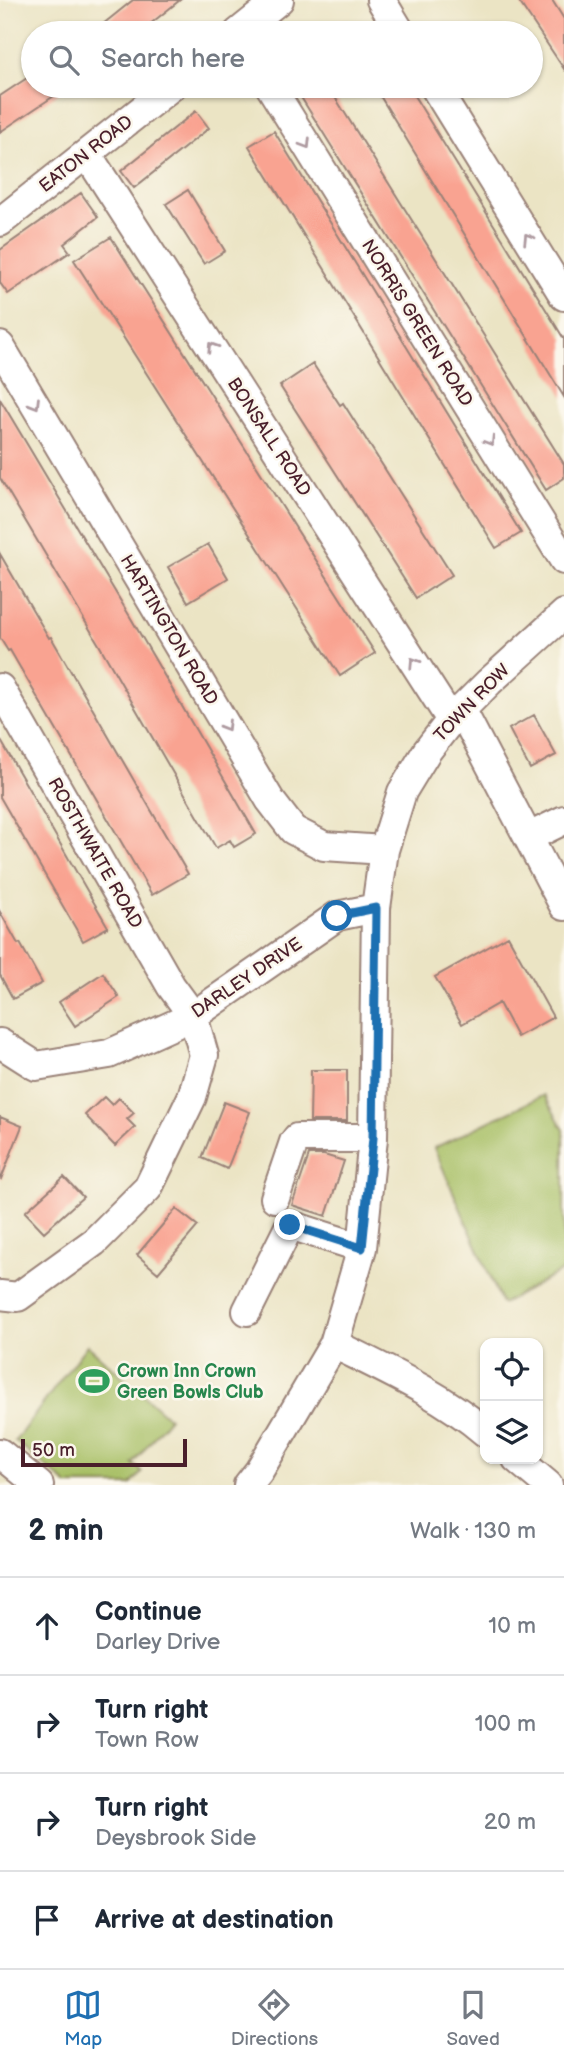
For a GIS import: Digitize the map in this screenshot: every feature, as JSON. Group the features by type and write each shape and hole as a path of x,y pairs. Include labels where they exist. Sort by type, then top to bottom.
{"street":[{"path":"253,21 279,0"},
{"path":"380,0 393,21"},
{"name":"EATON ROAD","path":"0,222 157,98"},
{"name":"NORRIS GREEN ROAD","path":"277,98 564,560"},
{"path":"441,98 564,296"},
{"name":"BONSALL ROAD","path":"87,154 456,715 529,837 564,906"},
{"name":"HARTINGTON ROAD","path":"0,346 270,800 293,830 324,845 384,850"},
{"name":"TOWN ROW","path":"248,1485 259,1471 334,1344 362,1248 373,1138 376,908 384,850 402,792 427,751 456,715 564,614"},
{"name":"ROSTHWAITE ROAD","path":"0,688 164,974 193,1016 204,1055 192,1097 148,1188 94,1242 18,1297 0,1295"},
{"path":"529,837 564,820"},
{"name":"DARLEY DRIVE","path":"0,1043 36,1066 109,1054 193,1016 337,916 376,908"},
{"path":"275,1198 297,1138 373,1138"},
{"path":"247,1311 290,1225 362,1248"},
{"path":"334,1344 438,1397 480,1428"},
{"path":"0,1453 39,1485"},
{"path":"523,1464 548,1485"}],"green space":[{"path":"544,1095 564,1130 564,1270 502,1304 434,1148"},
{"name":"Crown Inn Crown Green Bowls Club","path":"87,1345 169,1418 133,1464 142,1472 131,1485 68,1485 15,1441"}],"building":[{"path":"133,0 180,0 154,21 107,21"},
{"path":"518,0 552,0 564,19 564,69 543,38 543,21 532,21"},
{"path":"21,82 21,98 51,98 0,132 0,96"},
{"path":"301,98 335,98 564,464 564,478 546,490"},
{"path":"381,98 415,98 564,339 564,397"},
{"path":"196,111 209,128 134,188 121,171"},
{"path":"274,131 521,533 496,548 249,146"},
{"path":"188,190 225,251 204,264 166,204"},
{"path":"81,193 98,217 64,244 70,252 8,294 0,283 0,250"},
{"path":"111,237 375,653 340,676 74,260"},
{"path":"313,364 340,405 343,403 452,575 416,598 280,386"},
{"path":"0,399 256,834 234,847 230,840 216,848 0,478"},
{"path":"208,544 228,578 188,602 168,567"},
{"path":"0,554 188,874 152,895 10,650 8,651 0,638"},
{"path":"534,715 556,755 530,769 509,729"},
{"path":"0,739 108,927 83,941 0,797"},
{"path":"0,912 42,983 13,999 0,975"},
{"path":"508,936 553,1017 517,1037 499,1003 462,1024 435,977"},
{"path":"103,973 119,997 75,1026 59,1002"},
{"path":"311,1070 347,1070 347,1121 310,1121"},
{"path":"104,1097 112,1105 119,1098 134,1113 127,1119 135,1127 115,1146 85,1115"},
{"path":"224,1102 250,1112 227,1169 202,1158"},
{"path":"0,1117 22,1126 1,1179 0,1178"},
{"path":"309,1155 324,1155 344,1161 326,1216 292,1205"},
{"path":"64,1177 83,1197 44,1232 25,1212"},
{"path":"176,1209 198,1226 158,1273 137,1255"}],"place":[{"name":"Crown Inn Crown Green Bowls Club","path":"94,1381"}],"route":[{"path":"290,1225 362,1248 373,1138 376,908 337,916"}]}
